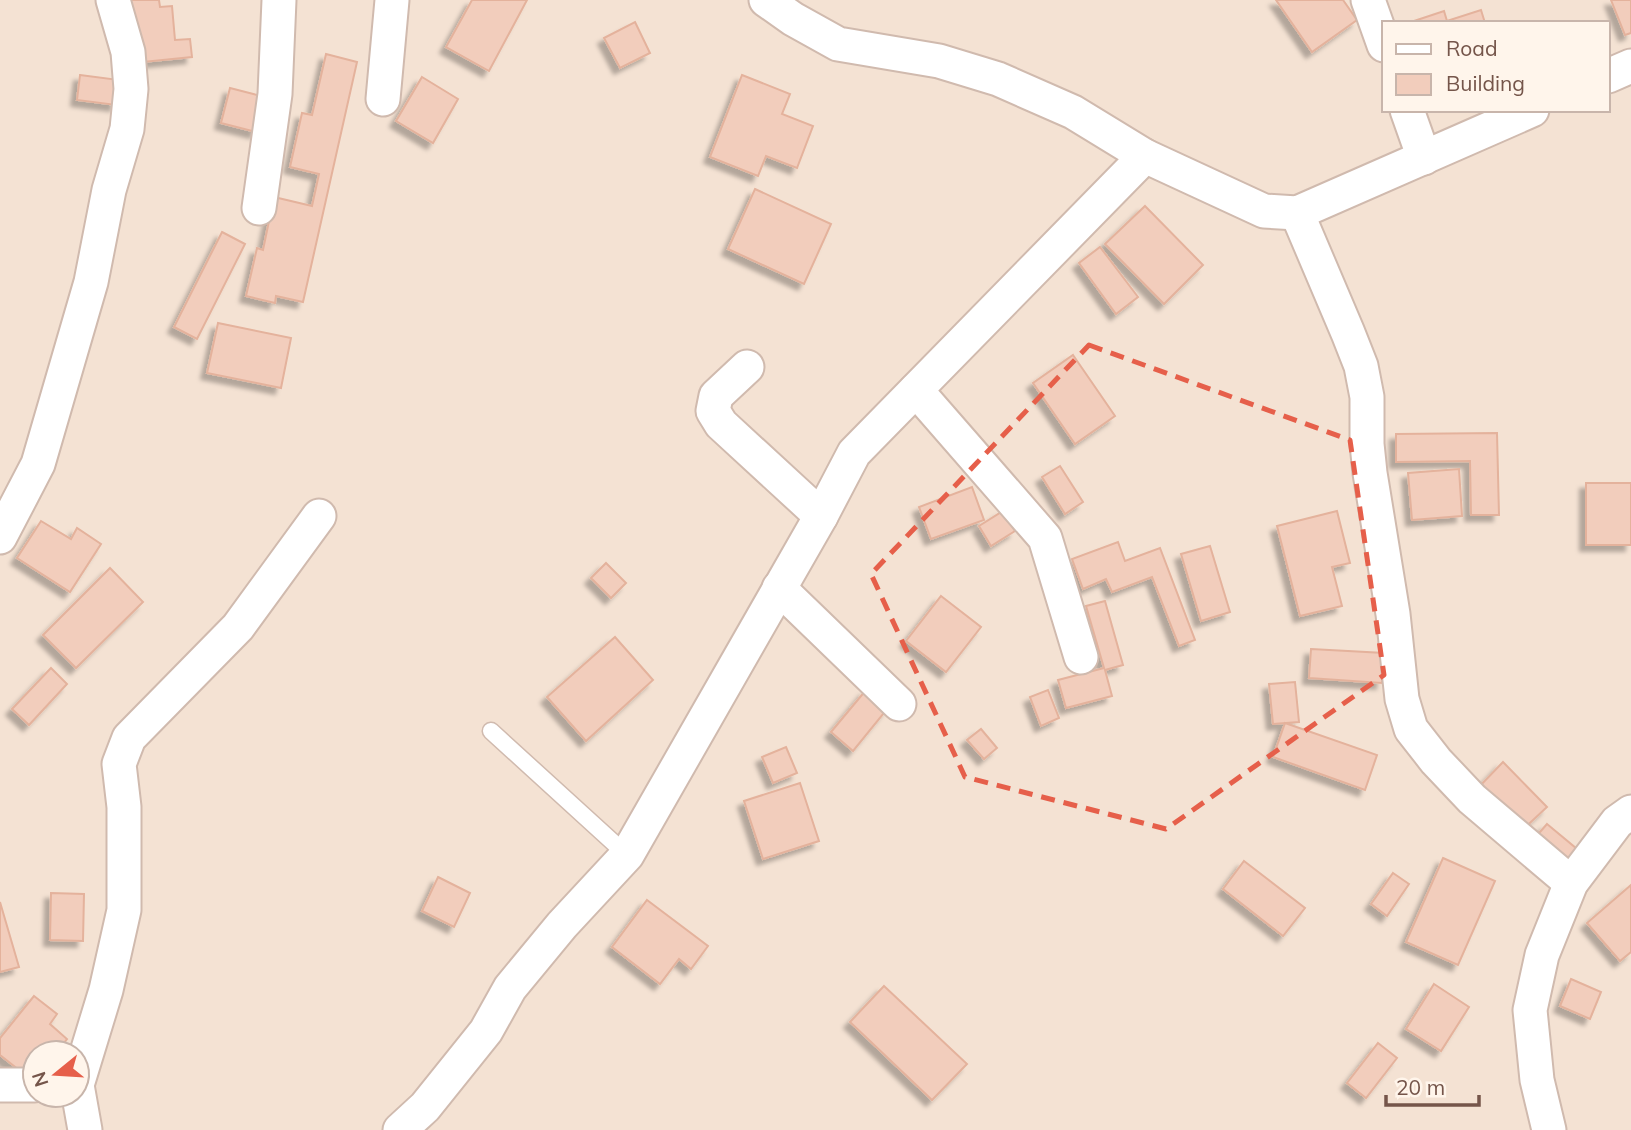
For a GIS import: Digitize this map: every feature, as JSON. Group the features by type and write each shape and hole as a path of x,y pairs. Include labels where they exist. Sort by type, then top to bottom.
{"street":[{"path":"0,537 38,464 91,282 109,190 127,129 131,89 128,52 113,0"},
{"path":"259,208 275,94 279,0"},
{"path":"383,99 392,0"},
{"path":"1368,0 1382,39"},
{"path":"787,6 838,44 939,61 998,79 1073,112 1145,156 1264,211 1297,213 1528,112"},
{"path":"1610,75 1631,66"},
{"path":"1409,112 1424,158"},
{"path":"400,1130 425,1107 486,1031 510,988 562,925 627,855 821,516 854,453 1145,156"},
{"path":"1297,213 1361,366 1367,397 1370,473 1393,614 1402,699 1411,729 1436,761 1472,799 1571,883"},
{"path":"747,367 716,396 713,411 721,424 821,516"},
{"path":"916,390 1045,538 1081,657"},
{"path":"91,1039 106,990 124,910 124,807 119,764 129,738 238,627 319,516"},
{"path":"779,588 899,704"},
{"path":"1549,1130 1537,1080 1530,1010 1542,955 1571,883 1618,822 1631,812"},
{"path":"0,1085 21,1085"},
{"path":"81,1109 85,1130"}],"lane":[{"path":"491,731 627,855"}],"highlighted area":[{"path":"1089,345 1350,440 1384,675 1166,829 965,777 871,574"}],"shaded area":[{"path":"0,0 1631,0 1631,1130 0,1130"}],"building":[{"path":"127,0 159,0 160,7 172,6 175,40 190,39 192,57 133,63"},
{"path":"472,0 527,0 489,71 446,47"},
{"path":"1276,0 1343,0 1357,20 1312,52"},
{"path":"1611,0 1631,0 1631,33 1625,35"},
{"path":"1481,10 1484,21 1447,21"},
{"path":"1444,11 1447,21 1414,21"},
{"path":"635,22 650,53 620,68 604,38"},
{"path":"326,54 357,62 303,302 276,296 275,303 246,296 257,248 263,250 274,197 312,206 319,174 290,167 302,113 312,115"},
{"path":"80,75 119,80 116,105 77,100"},
{"path":"742,75 790,94 782,114 813,126 797,168 766,156 758,176 710,157"},
{"path":"422,77 458,99 433,143 396,121"},
{"path":"230,88 265,97 256,132 221,123"},
{"path":"755,189 831,224 804,284 728,249"},
{"path":"1145,206 1203,265 1164,304 1105,244"},
{"path":"222,232 245,244 197,339 174,327"},
{"path":"1100,247 1138,297 1116,314 1079,263"},
{"path":"218,323 291,338 281,388 207,373"},
{"path":"1073,355 1115,416 1075,444 1033,383"},
{"path":"1497,433 1499,515 1471,515 1470,461 1396,462 1396,434"},
{"path":"1060,466 1083,502 1065,514 1042,477"},
{"path":"1459,469 1462,516 1412,520 1408,473"},
{"path":"1586,483 1631,483 1631,545 1586,545"},
{"path":"972,487 984,520 931,539 919,507"},
{"path":"1003,511 1015,531 991,546 979,526"},
{"path":"1337,511 1350,563 1332,567 1342,606 1300,616 1277,526"},
{"path":"41,521 71,539 77,528 101,544 70,592 17,558"},
{"path":"1118,542 1125,561 1160,548 1195,640 1179,646 1152,577 1112,592 1106,579 1083,589 1072,559"},
{"path":"1210,546 1230,612 1201,621 1181,554"},
{"path":"606,563 626,583 611,598 591,578"},
{"path":"110,568 143,602 76,668 43,635"},
{"path":"941,596 981,627 946,672 906,641"},
{"path":"1105,601 1123,665 1105,670 1112,696 1066,708 1058,680 1104,668 1086,606"},
{"path":"615,637 653,680 586,741 547,697"},
{"path":"1311,649 1384,653 1382,683 1309,678"},
{"path":"51,668 67,684 29,725 12,709"},
{"path":"1295,682 1299,722 1273,724 1269,684"},
{"path":"866,690 888,708 853,751 831,732"},
{"path":"1048,690 1059,718 1041,726 1030,697"},
{"path":"1285,723 1377,755 1365,790 1273,757"},
{"path":"981,729 997,748 984,759 967,740"},
{"path":"786,747 797,773 773,783 762,757"},
{"path":"1503,762 1547,807 1518,834 1476,790"},
{"path":"800,783 819,841 763,859 744,801"},
{"path":"1547,824 1577,849 1563,866 1533,840"},
{"path":"1443,858 1495,881 1458,965 1406,942"},
{"path":"1244,861 1305,908 1283,936 1223,889"},
{"path":"1393,873 1409,884 1387,916 1371,904"},
{"path":"438,877 470,893 454,927 422,911"},
{"path":"1631,885 1631,952 1620,961 1587,923"},
{"path":"51,893 84,894 83,941 50,940"},
{"path":"647,900 708,946 691,969 679,959 660,984 612,947"},
{"path":"0,902 19,967 0,972"},
{"path":"1571,979 1601,992 1590,1019 1560,1006"},
{"path":"1434,984 1469,1007 1441,1051 1406,1029"},
{"path":"884,986 967,1064 932,1100 850,1022"},
{"path":"34,996 57,1014 50,1024 67,1039 21,1039 21,1072 0,1055 0,1038"},
{"path":"1378,1043 1397,1058 1366,1098 1347,1083"}]}
